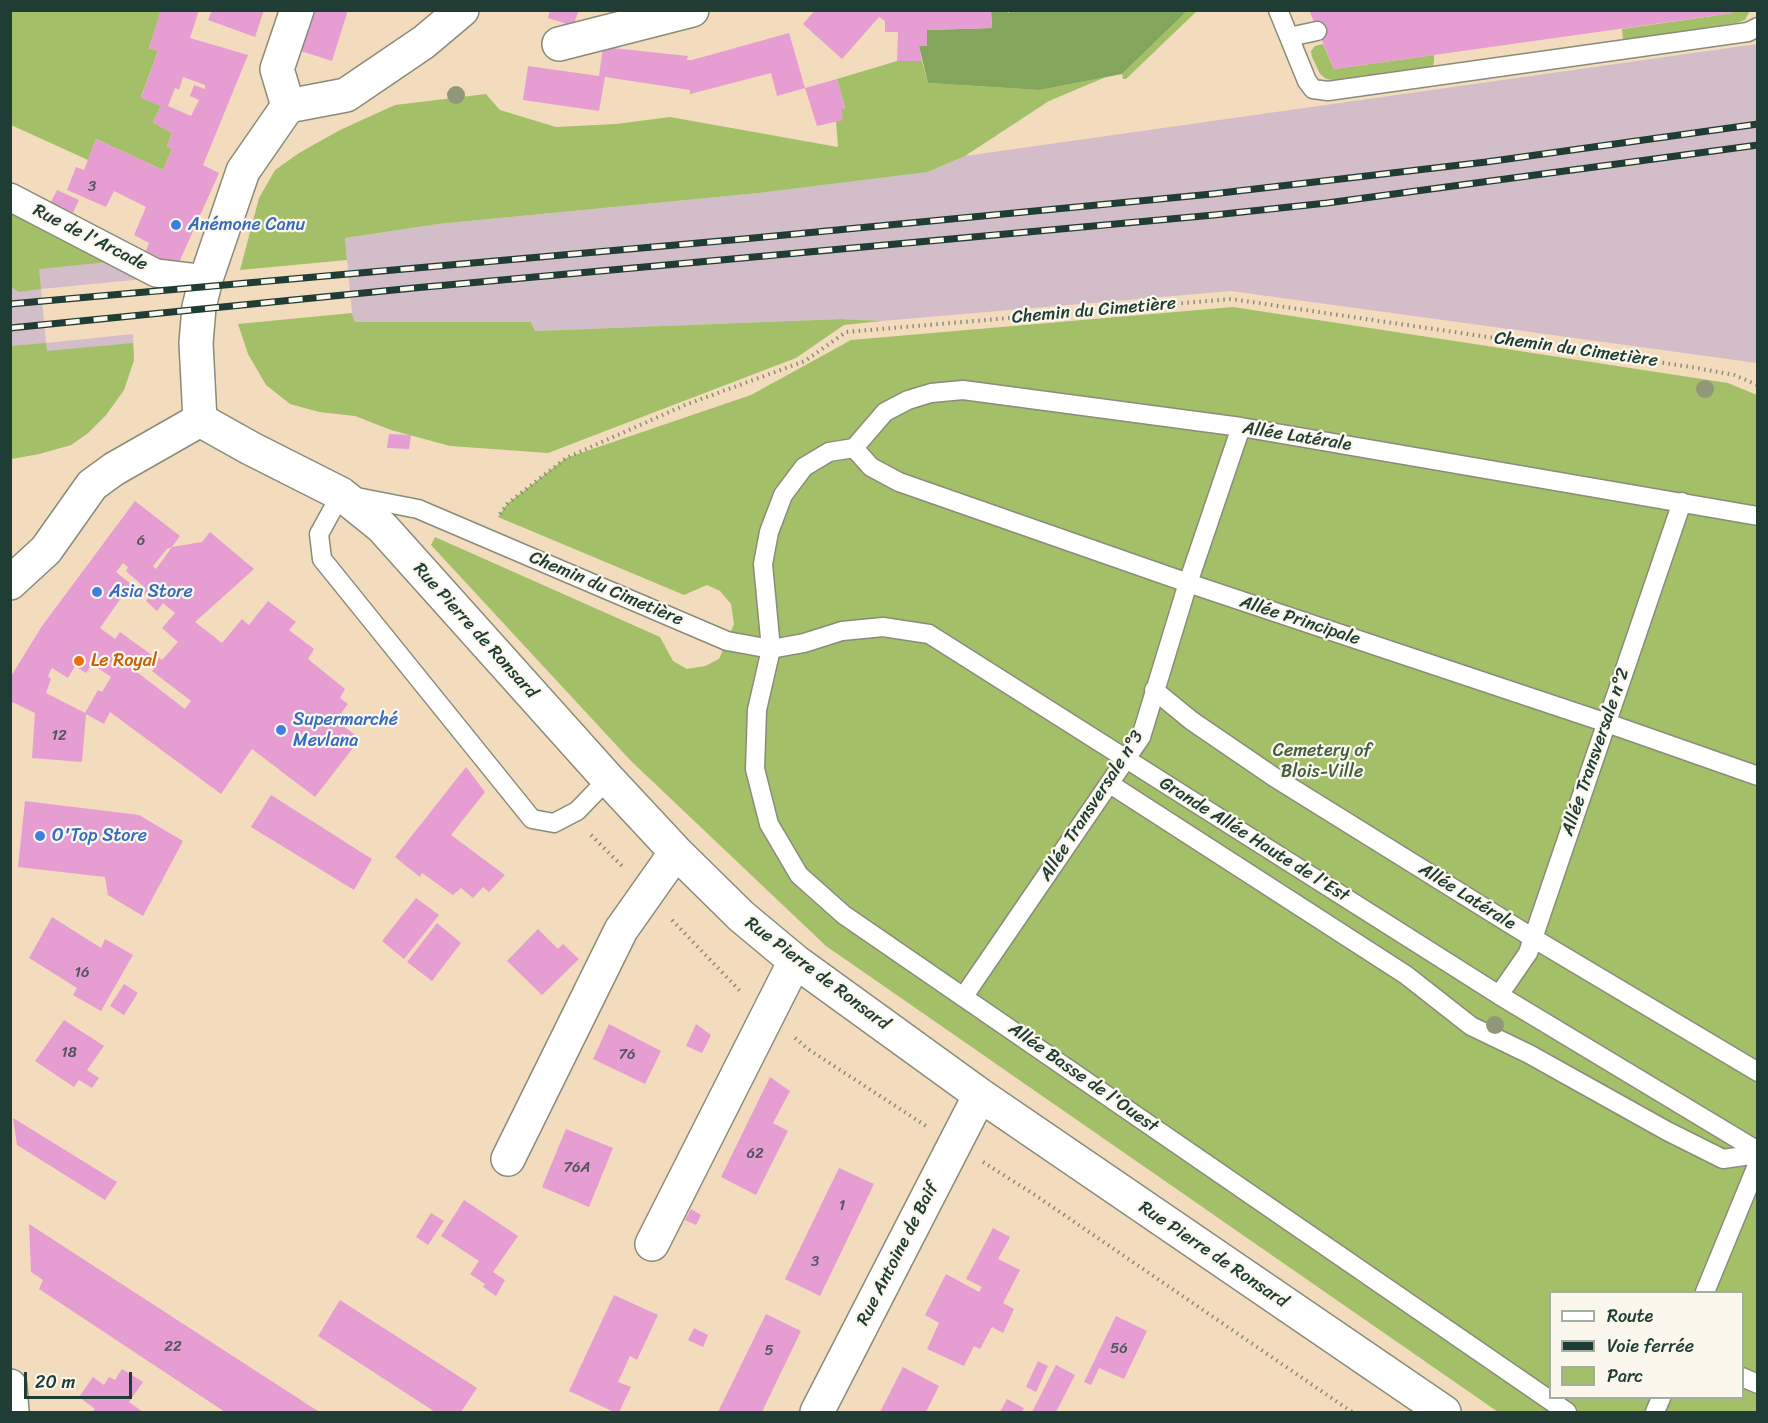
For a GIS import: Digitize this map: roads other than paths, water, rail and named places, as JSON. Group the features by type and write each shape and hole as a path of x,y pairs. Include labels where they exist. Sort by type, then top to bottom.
{"street":[{"path":"288,106 277,69 297,10"},
{"path":"10,583 46,550 92,485 114,469 200,420 196,343 199,307 206,279 243,171 288,106 346,95 424,42 462,10"},
{"path":"559,44 692,10"},
{"name":"Rue de l'Arcade","path":"10,197 156,273 206,279"},
{"name":"Rue Pierre de Ronsard","path":"200,420 341,494 382,527 676,852 741,916 795,961 980,1095 1438,1411"},
{"path":"508,1160 621,930 676,852"},
{"path":"652,1244 795,961"},
{"name":"Rue Antoine de Baif","path":"817,1413 980,1095"},
{"path":"10,1386 12,1413"}],"lane":[{"path":"1278,10 1307,81 1313,89 1328,91 1748,32 1758,27"},
{"path":"1289,37 1317,31"},
{"name":"Allée Latérale","path":"854,448 885,412 908,399 931,393 963,390 1241,427 1758,516"},
{"name":"Allée Transversale n°3","path":"964,996 1141,737 1188,584 1241,427"},
{"name":"Allée Principale","path":"854,448 871,467 899,482 1188,584 1758,776"},
{"name":"Allée Basse de l'Ouest","path":"854,448 829,452 804,467 783,495 770,532 763,564 771,648 757,710 755,769 769,824 800,875 844,915 1566,1413"},
{"path":"341,494 319,534 322,559 532,819 554,823 577,811 608,779"},
{"name":"Chemin du Cimetière","path":"341,494 418,508 727,641"},
{"name":"Allée Transversale n°2","path":"1499,995 1528,953 1682,502"},
{"name":"Grande Allée Haute de l'Est","path":"727,641 771,648 804,643 842,631 883,627 929,634 1499,995 1758,1153"},
{"name":"Allée Latérale","path":"1154,690 1192,721 1274,777 1533,938 1758,1072"},
{"path":"1110,784 1406,975 1471,1026 1529,1054 1667,1131 1723,1159 1758,1153"},
{"path":"1705,1291 1758,1163"},
{"path":"1744,1377 1758,1384"},
{"path":"1655,1413 1661,1399"}],"railway":[{"path":"10,304 743,239 1212,194 1486,162 1758,124"},
{"path":"10,328 414,288 1214,215 1327,203 1758,145"}],"place":[{"name":"Anémone Canu","path":"176,225"},
{"name":"Asia Store","path":"97,592"},
{"name":"Le Royal","path":"79,661"},
{"name":"Supermarché Mevlana","path":"281,730"},
{"name":"O'Top Store","path":"40,836"}],"park label":[{"name":"Cemetery of Blois-Ville","path":"1322,762"}]}
